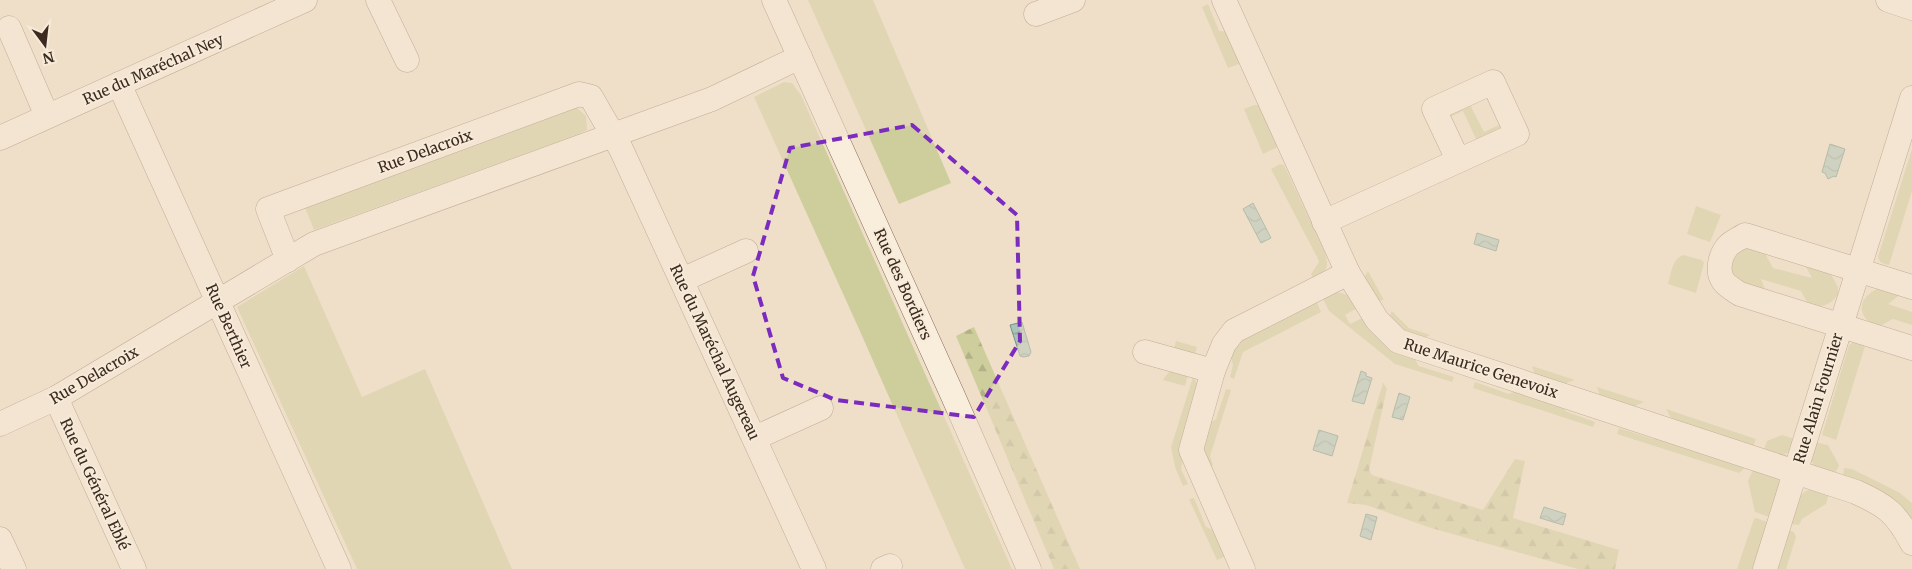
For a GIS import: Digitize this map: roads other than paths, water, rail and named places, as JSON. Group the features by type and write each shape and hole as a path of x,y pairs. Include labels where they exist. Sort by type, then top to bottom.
{"street":[{"name":"Rue du Maréchal Ney","path":"0,138 305,0"},
{"path":"378,0 407,60"},
{"name":"Rue des Bordiers","path":"774,0 1029,569"},
{"path":"1036,14 1073,0"},
{"name":"Rue Maurice Genevoix","path":"1224,0 1348,272 1377,320 1398,341 1856,492 1879,502 1895,515 1912,543"},
{"path":"1888,0 1912,8"},
{"path":"9,28 47,116"},
{"name":"Rue Delacroix","path":"0,424 56,398 314,244 712,99 800,57"},
{"name":"Rue Berthier","path":"119,84 218,302 333,567"},
{"name":"Rue Delacroix","path":"288,260 268,209 579,94 591,97 614,136"},
{"name":"Rue Alain Fournier","path":"1765,569 1912,98"},
{"name":"Rue du Maréchal Augereau","path":"614,136 814,569"},
{"path":"1324,222 1458,160"},
{"name":"Rue Alain Fournier","path":"1912,287 1745,235 1730,244 1725,250 1719,269 1720,277 1725,284 1740,294 1912,348"},
{"path":"682,280 746,251"},
{"path":"1242,569 1192,450 1213,371 1224,344 1234,331 1348,272"},
{"path":"1145,352 1213,371"},
{"name":"Rue du Général Eblé","path":"56,398 134,569"},
{"path":"754,438 821,408"},
{"path":"0,539 14,569"}],"water":[{"path":"1830,144 1845,149 1836,177 1828,179 1825,173 1822,172"},
{"path":"1253,203 1271,238 1261,243 1243,209"},
{"path":"1477,233 1499,240 1496,251 1474,244"},
{"path":"1022,322 1031,352 1029,356 1023,357 1020,356 1010,325"},
{"path":"1361,371 1366,373 1366,376 1372,378 1364,404 1352,401"},
{"path":"1399,393 1410,397 1403,420 1392,417"},
{"path":"1319,430 1338,436 1332,456 1313,450"},
{"path":"1544,507 1566,514 1563,525 1540,518"},
{"path":"1366,514 1377,517 1371,540 1360,536"}]}
